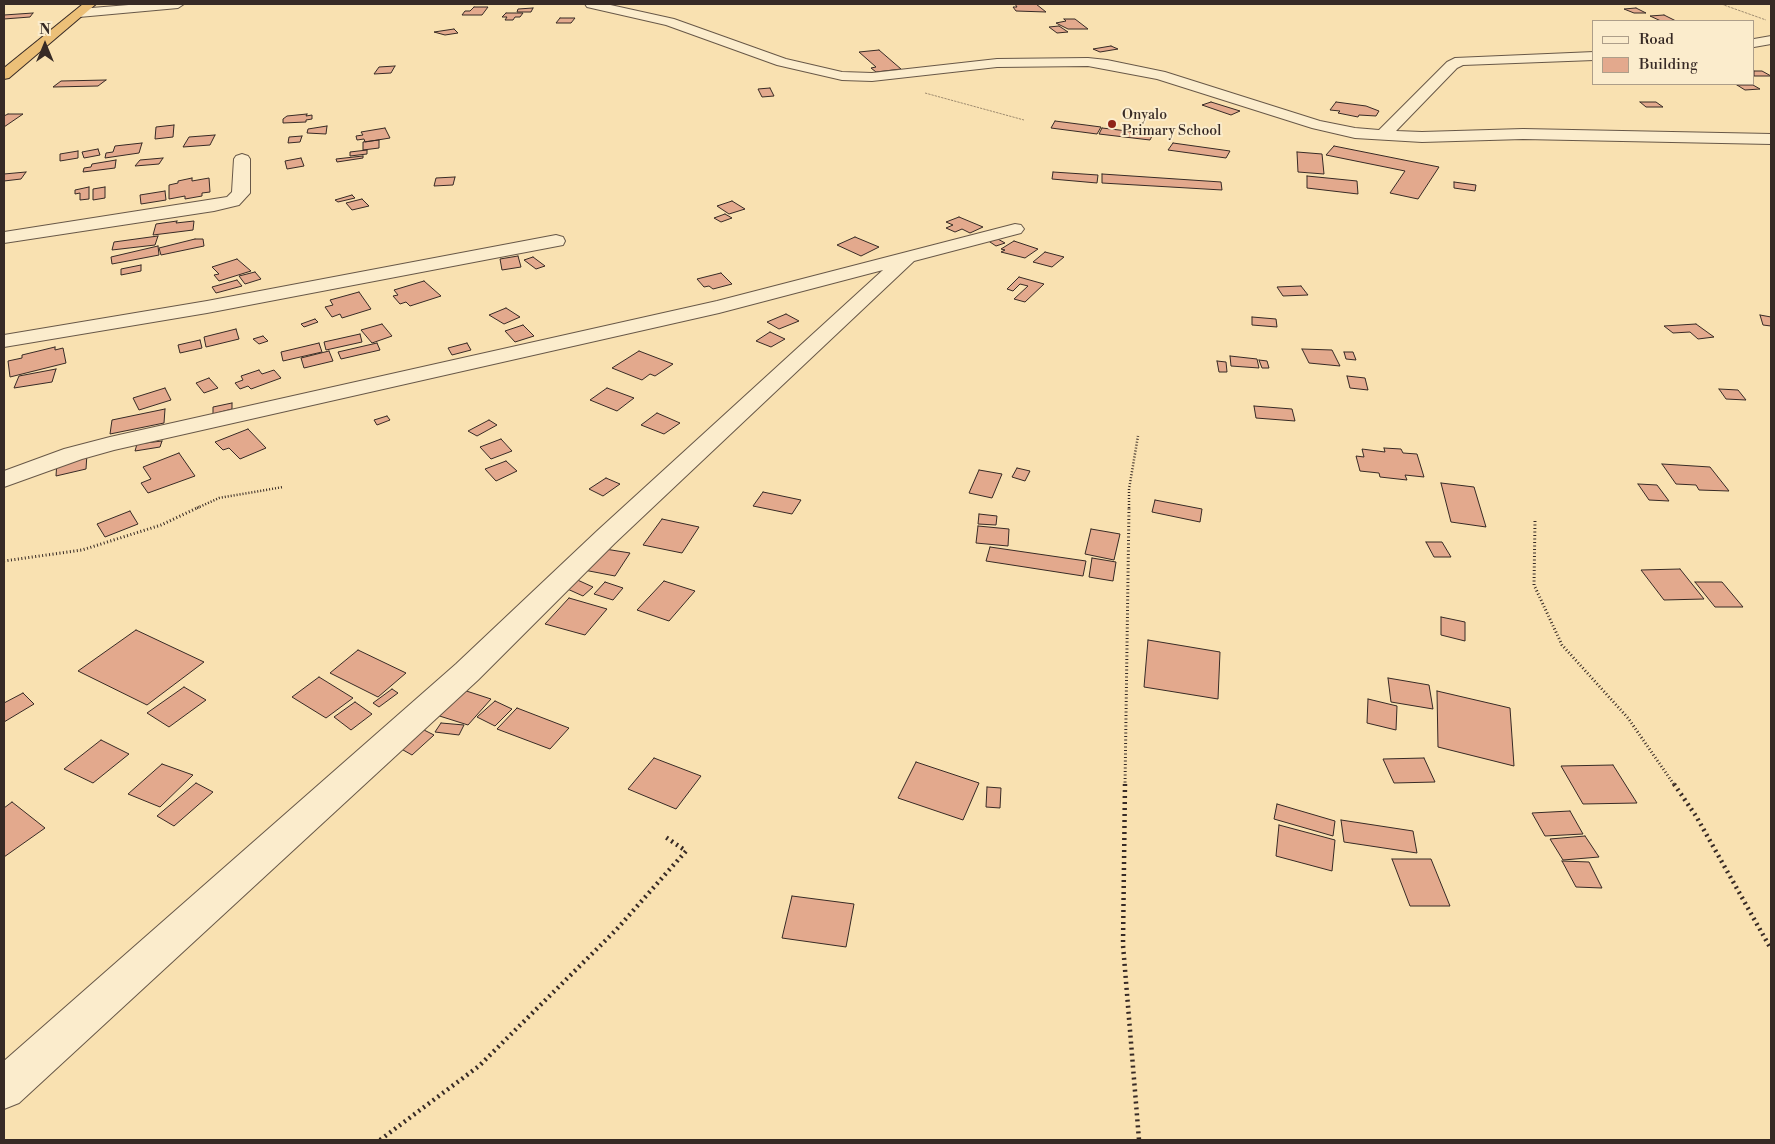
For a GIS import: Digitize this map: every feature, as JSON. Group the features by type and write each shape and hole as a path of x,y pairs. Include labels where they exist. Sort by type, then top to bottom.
{"highway":[{"path":"4,75 90,4"}],"street":[{"path":"79,12 178,4"},
{"path":"591,4 670,22 757,54 830,75 872,77 997,62 1107,64 1160,75 1317,126 1382,136 1422,137 1523,134 1771,139"},
{"path":"1755,43 1771,40"},
{"path":"1382,136 1452,66 1460,61 1592,56"},
{"path":"4,238 214,206 234,201 241,193 242,159"},
{"path":"4,479 73,454 110,444 719,307 1015,229"},
{"path":"4,341 207,307 556,241"},
{"path":"4,1088 467,672 606,537 908,257"}],"path":[{"path":"1722,4 1771,22"},
{"path":"918,91 1024,120"},
{"path":"1138,436 1130,490 1123,945 1139,1140"},
{"path":"4,561 82,550 160,525 219,498 283,488"},
{"path":"1535,521 1534,585 1562,645 1628,718 1696,816 1771,949"},
{"path":"380,1140 479,1066 616,930 686,851 664,836"}],"building":[{"path":"1015,4 1036,4 1046,12 1016,11 1013,7 1017,7"},
{"path":"474,7 488,7 482,15 462,15 465,11 470,11"},
{"path":"533,8 531,12 517,12 518,9"},
{"path":"1636,8 1646,13 1634,13 1624,9"},
{"path":"33,13 30,17 4,19 4,15"},
{"path":"506,13 523,13 520,17 515,17 513,20 505,20 507,17 502,17"},
{"path":"1664,15 1674,20 1659,20 1650,16"},
{"path":"560,18 575,18 571,23 556,23"},
{"path":"1064,19 1075,19 1088,29 1068,29 1056,23 1066,21"},
{"path":"1059,26 1068,32 1057,33 1049,27"},
{"path":"454,29 458,33 445,35 434,32"},
{"path":"1111,46 1118,49 1100,52 1093,49"},
{"path":"879,50 901,69 876,72 871,68 876,67 859,52"},
{"path":"395,66 391,73 374,74 379,67"},
{"path":"1755,71 1762,71 1771,76 1755,76"},
{"path":"106,80 98,86 53,87 61,81"},
{"path":"1737,85 1753,85 1760,89 1745,90"},
{"path":"770,88 774,96 762,97 758,89"},
{"path":"1211,102 1240,111 1231,115 1202,105"},
{"path":"1336,102 1366,106 1379,111 1376,116 1359,115 1358,117 1338,113 1340,111 1330,110"},
{"path":"1640,102 1656,102 1663,107 1646,107"},
{"path":"8,114 23,114 4,127 4,116"},
{"path":"307,114 306,116 312,115 312,119 306,120 306,122 283,123 283,119 287,116"},
{"path":"1055,121 1101,127 1097,134 1051,128"},
{"path":"174,125 173,137 155,139 156,127"},
{"path":"327,126 326,134 307,133 308,129"},
{"path":"385,128 390,138 365,142 364,139 357,140 356,136 363,135 361,132"},
{"path":"1102,128 1153,134 1150,140 1099,134"},
{"path":"215,135 210,145 183,147 189,137"},
{"path":"302,136 300,142 288,143 289,137"},
{"path":"379,140 379,148 363,150 363,142"},
{"path":"142,143 139,153 105,158 106,153 113,152 115,146"},
{"path":"1173,143 1230,151 1226,158 1168,150"},
{"path":"1334,146 1439,167 1418,199 1390,193 1405,171 1326,155"},
{"path":"98,149 100,155 84,158 82,152"},
{"path":"367,150 367,154 350,156 350,152"},
{"path":"78,151 78,158 60,161 60,154"},
{"path":"1297,152 1322,154 1324,174 1298,172"},
{"path":"363,156 363,158 337,162 336,159"},
{"path":"163,158 159,164 135,166 140,160"},
{"path":"301,158 304,166 287,169 285,161"},
{"path":"116,160 115,168 83,172 84,168 91,167 92,164"},
{"path":"26,172 21,179 4,181 4,174"},
{"path":"1053,172 1098,175 1097,183 1052,179"},
{"path":"1102,174 1221,182 1222,190 1102,183"},
{"path":"1307,176 1357,181 1358,194 1307,188"},
{"path":"455,177 453,185 434,186 436,178"},
{"path":"192,178 192,181 209,178 210,192 202,193 202,196 185,199 185,196 169,199 169,185"},
{"path":"1454,182 1476,185 1475,191 1454,188"},
{"path":"89,187 89,199 80,200 80,193 75,194 75,190"},
{"path":"105,187 105,198 93,200 93,189"},
{"path":"165,191 166,200 141,204 140,195"},
{"path":"352,195 355,198 338,202 335,200"},
{"path":"362,199 369,206 352,210 346,203"},
{"path":"732,201 745,209 729,214 717,206"},
{"path":"725,214 732,218 721,222 714,218"},
{"path":"959,217 983,227 970,233 962,229 955,232 946,228 953,225 946,222"},
{"path":"177,221 176,223 194,221 193,230 153,235 156,224"},
{"path":"158,236 155,245 112,250 114,242"},
{"path":"855,237 879,247 861,256 837,245"},
{"path":"996,238 1005,243 996,246 987,240"},
{"path":"195,239 203,239 204,246 161,255 159,248"},
{"path":"1014,241 1038,249 1025,258 1001,252 1005,250 1001,249"},
{"path":"158,246 159,255 112,264 111,257"},
{"path":"1045,252 1064,257 1052,267 1033,262"},
{"path":"518,256 521,267 502,270 500,259"},
{"path":"533,257 545,266 536,269 524,260"},
{"path":"237,259 251,271 219,281 214,275 219,274 212,267"},
{"path":"141,265 141,271 121,275 121,269"},
{"path":"255,272 261,279 245,284 239,276"},
{"path":"721,273 732,284 713,289 709,286 704,287 697,279"},
{"path":"1019,277 1044,284 1025,302 1014,299 1028,286 1020,284 1013,291 1007,289"},
{"path":"237,280 242,286 216,293 212,287"},
{"path":"424,281 441,296 410,306 406,302 400,304 393,296 398,295 394,290"},
{"path":"1301,286 1308,295 1283,296 1277,287"},
{"path":"359,292 371,309 342,318 340,314 332,317 325,307 333,305 330,300"},
{"path":"506,308 520,317 504,324 489,315"},
{"path":"786,314 799,321 779,329 767,322"},
{"path":"1760,315 1771,317 1771,326 1763,325"},
{"path":"1252,317 1276,319 1277,327 1252,325"},
{"path":"315,319 318,322 304,327 301,324"},
{"path":"382,324 392,336 372,343 361,330"},
{"path":"1696,324 1714,337 1698,339 1690,332 1673,333 1664,326"},
{"path":"523,325 534,336 515,342 505,331"},
{"path":"236,329 239,339 206,347 204,337"},
{"path":"770,332 785,339 771,347 756,341"},
{"path":"360,334 362,342 326,350 324,342"},
{"path":"263,336 268,341 259,344 253,339"},
{"path":"200,340 202,348 180,353 178,345"},
{"path":"319,343 322,352 283,361 281,352"},
{"path":"377,343 380,350 341,359 338,352"},
{"path":"467,343 471,350 452,355 448,348"},
{"path":"55,347 55,350 63,348 66,363 10,377 8,361 22,358 22,355"},
{"path":"1302,349 1332,350 1340,366 1309,363"},
{"path":"329,351 333,361 304,368 301,358"},
{"path":"639,351 673,364 655,376 650,374 642,380 612,368"},
{"path":"1344,352 1353,352 1356,360 1346,359"},
{"path":"1230,356 1257,359 1259,368 1231,366"},
{"path":"1259,360 1267,361 1269,368 1262,368"},
{"path":"1217,361 1226,362 1227,372 1219,372"},
{"path":"56,369 52,382 14,388 19,376"},
{"path":"259,370 262,374 274,370 281,378 251,389 248,386 240,389 235,383 243,380 241,376"},
{"path":"1347,376 1365,378 1368,390 1350,388"},
{"path":"209,378 218,388 204,393 196,383"},
{"path":"165,388 171,400 139,410 133,398"},
{"path":"607,388 634,398 617,411 590,400"},
{"path":"1719,389 1738,390 1746,400 1726,399"},
{"path":"232,403 232,409 213,414 213,407"},
{"path":"1254,406 1292,409 1295,421 1256,418"},
{"path":"165,409 164,423 110,434 112,420"},
{"path":"657,413 680,423 664,434 641,425"},
{"path":"387,416 390,420 377,425 374,420"},
{"path":"489,420 497,425 477,436 468,431"},
{"path":"248,429 266,448 240,459 229,448 223,450 215,442"},
{"path":"501,439 512,451 491,459 480,447"},
{"path":"162,441 160,447 135,451 137,444"},
{"path":"1384,448 1401,449 1403,453 1417,454 1424,477 1405,475 1407,480 1380,477 1379,473 1360,471 1356,456 1364,457 1362,449 1385,452"},
{"path":"179,453 195,476 148,493 141,483 151,479 143,467"},
{"path":"87,454 86,469 56,476 57,461"},
{"path":"506,461 517,471 496,481 485,469"},
{"path":"1662,464 1710,467 1729,491 1699,490 1696,485 1676,484"},
{"path":"1017,468 1030,471 1025,481 1012,477"},
{"path":"979,470 1002,474 992,498 969,493"},
{"path":"606,478 620,484 603,496 589,489"},
{"path":"1441,483 1474,487 1486,527 1451,522"},
{"path":"1638,484 1657,485 1669,501 1649,500"},
{"path":"763,492 801,500 792,514 753,506"},
{"path":"1155,500 1202,509 1200,522 1152,512"},
{"path":"130,511 138,524 105,537 97,524"},
{"path":"979,514 997,516 996,525 978,524"},
{"path":"662,519 699,527 682,553 643,545"},
{"path":"978,526 1009,529 1008,546 976,543"},
{"path":"1091,529 1120,534 1114,560 1085,554"},
{"path":"1426,542 1442,542 1451,557 1434,557"},
{"path":"990,547 1086,561 1083,576 986,561"},
{"path":"599,548 630,553 615,576 584,570"},
{"path":"1092,558 1116,562 1113,581 1089,577"},
{"path":"1680,569 1704,599 1664,600 1641,570"},
{"path":"573,578 593,587 583,596 563,587"},
{"path":"664,581 695,591 669,621 637,610"},
{"path":"605,582 623,588 613,600 594,594"},
{"path":"1695,582 1722,582 1743,607 1715,607"},
{"path":"569,598 607,609 585,635 545,624"},
{"path":"1441,617 1465,622 1465,641 1441,635"},
{"path":"136,630 204,662 147,705 78,671"},
{"path":"1148,640 1220,652 1218,699 1144,687"},
{"path":"358,650 406,673 378,697 330,673"},
{"path":"319,677 353,698 326,718 292,697"},
{"path":"1388,678 1429,685 1433,709 1391,702"},
{"path":"184,687 206,700 169,727 147,713"},
{"path":"454,687 491,699 468,725 430,713"},
{"path":"392,689 398,693 379,707 373,703"},
{"path":"1437,691 1510,708 1514,766 1438,747"},
{"path":"23,693 34,704 4,722 4,703"},
{"path":"1368,699 1397,706 1396,730 1367,723"},
{"path":"495,701 512,709 495,726 477,717"},
{"path":"355,702 372,714 351,730 334,717"},
{"path":"517,708 569,728 550,749 497,729"},
{"path":"441,723 464,725 459,735 435,732"},
{"path":"418,727 434,735 412,755 396,746"},
{"path":"101,740 129,754 93,783 64,769"},
{"path":"654,758 701,776 676,809 628,789"},
{"path":"1424,758 1435,782 1394,783 1383,759"},
{"path":"916,762 979,783 963,820 898,798"},
{"path":"162,764 193,775 160,807 128,794"},
{"path":"1613,765 1637,803 1583,804 1561,766"},
{"path":"196,783 213,792 174,826 157,816"},
{"path":"987,787 1001,788 1000,808 986,807"},
{"path":"12,802 45,828 4,857 4,808"},
{"path":"1277,804 1335,821 1333,836 1274,819"},
{"path":"1570,811 1583,834 1545,836 1532,813"},
{"path":"1341,820 1413,831 1417,853 1344,842"},
{"path":"1279,825 1335,840 1332,871 1276,856"},
{"path":"1585,836 1599,857 1563,860 1550,839"},
{"path":"1392,859 1431,859 1450,906 1410,906"},
{"path":"1562,861 1589,862 1602,888 1576,887"},
{"path":"792,896 854,904 846,947 782,938"}],"place":[{"name":"Onyalo Primary School","path":"1112,124"}]}
